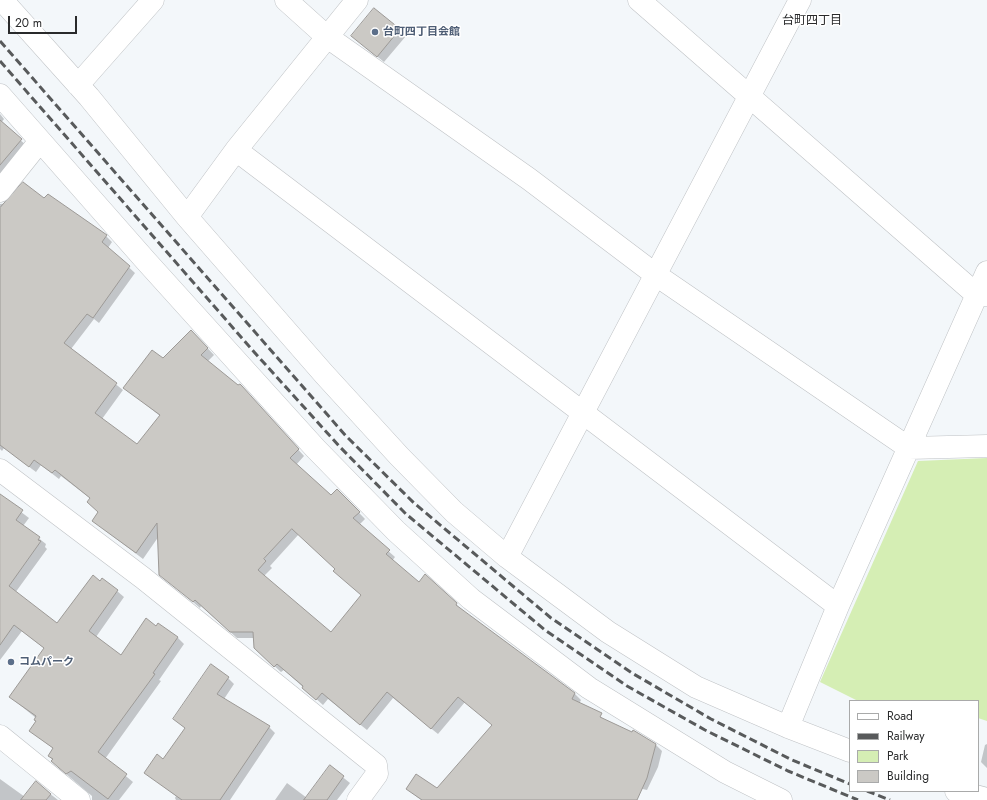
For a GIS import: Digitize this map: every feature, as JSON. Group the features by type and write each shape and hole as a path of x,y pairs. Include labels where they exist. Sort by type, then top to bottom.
{"street":[{"path":"78,85 153,0"},
{"path":"286,0 326,36 529,179 656,275 909,448 987,446"},
{"path":"187,218 236,150 326,36 357,0"},
{"path":"639,0 749,97 982,295"},
{"path":"507,557 800,0"},
{"path":"12,4 187,218 324,374 399,456 454,512 507,557 608,632 696,687 788,727 849,751"},
{"path":"0,95 146,261 315,448 396,531 471,599 588,688 725,772 781,800"},
{"path":"0,191 40,140"},
{"path":"236,150 838,606"},
{"path":"788,727 838,606 909,448 982,295 987,272"},
{"path":"0,470 155,588 376,765 378,774 358,800"},
{"path":"0,736 79,800"},
{"path":"959,792 987,800"}],"green space":[{"path":"987,458 987,721 979,718 979,700 856,700 820,682 918,461"}],"building":[{"name":"台町四丁目会館","path":"374,8 400,29 377,57 351,36"},
{"path":"0,120 22,139 0,165"},
{"path":"23,182 44,198 48,194 107,235 102,242 130,266 93,318 87,314 64,343 117,383 95,413 137,444 160,415 123,388 152,350 163,358 191,330 208,348 201,355 238,385 240,384 299,449 290,458 331,495 337,489 360,512 353,518 390,550 386,554 419,582 425,574 457,603 456,605 575,693 572,699 602,713 600,717 632,732 633,730 656,744 647,778 637,800 422,800 406,789 416,774 437,788 492,725 458,697 431,729 387,692 360,725 322,693 316,700 302,688 303,686 277,664 274,667 254,648 253,632 230,632 195,600 193,602 159,575 157,523 136,553 92,521 98,512 87,502 90,498 55,470 52,473 34,460 29,467 0,445 0,208","holes":["292,529 335,569 333,571 361,595 331,632 258,570 266,561 264,559"]},
{"path":"0,494 23,510 16,520 40,537 38,540 41,541 9,586 57,623 93,575 100,581 102,578 118,590 89,631 121,655 146,618 156,626 158,623 178,637 153,673 155,674 98,752 127,774 108,799 71,771 66,774 51,761 53,759 48,756 53,748 29,731 36,721 34,720 36,716 9,697 44,648 14,625 0,645"},
{"path":"211,664 229,677 217,694 270,726 220,800 182,800 144,773 157,754 163,759 185,728 173,719"},
{"path":"330,765 344,776 327,800 304,800"},
{"path":"36,781 51,794 46,800 21,800"}],"railway":[{"path":"0,41 346,436 414,503 551,618 632,673 711,719 792,760 849,784"},
{"path":"0,61 255,353 340,447 406,514 545,630 627,686 705,730 788,771 858,800"},
{"path":"870,792 890,800"}],"place":[{"name":"台町四丁目会館","path":"375,32"},
{"name":"コムパーク","path":"11,662"}],"district":[{"name":"台町四丁目","path":"812,21"}]}
